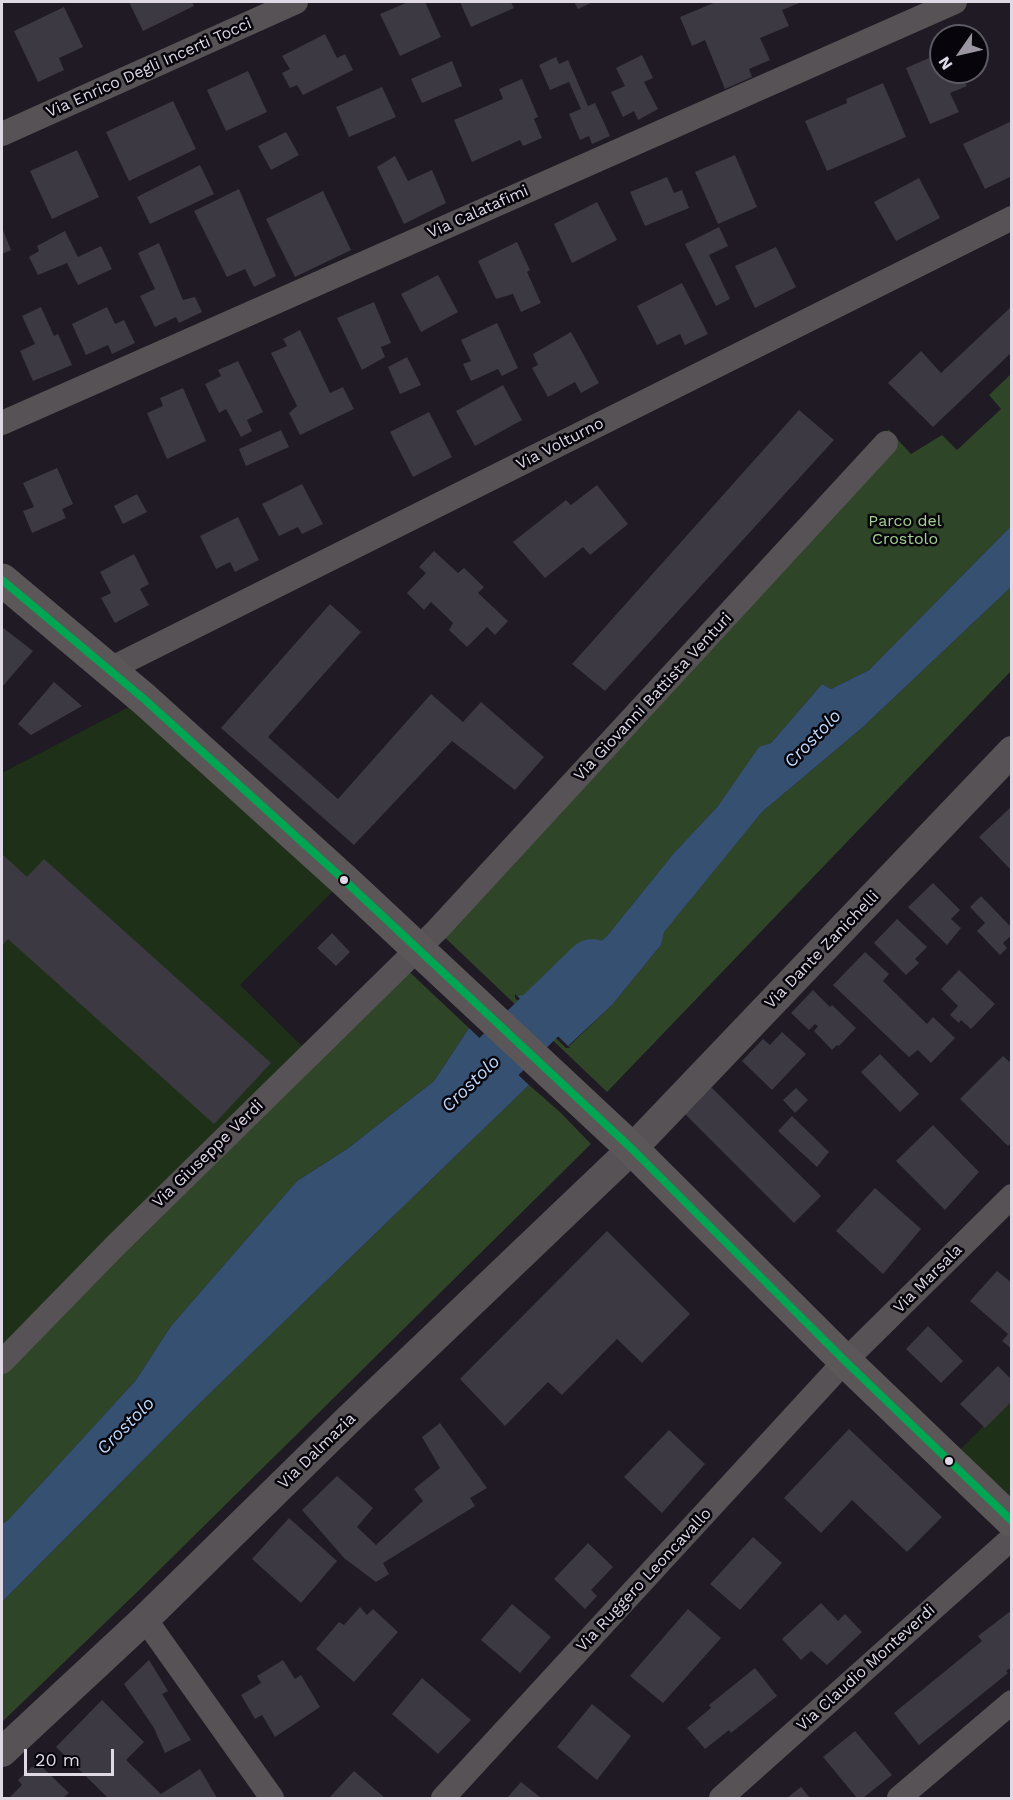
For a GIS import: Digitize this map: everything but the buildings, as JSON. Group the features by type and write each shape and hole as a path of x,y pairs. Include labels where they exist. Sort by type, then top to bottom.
{"main road":[{"path":"2,580 144,699 418,949 632,1149 845,1361 1011,1521"}],"street":[{"name":"Via Enrico Degli Incerti Tocci","path":"2,134 296,2"},
{"name":"Via Calatafimi","path":"2,423 955,2"},
{"name":"Via Volturno","path":"108,670 1011,218"},
{"name":"Via Giovanni Battista Venturi","path":"418,949 528,833 886,443"},
{"name":"Via Dante Zanichelli","path":"632,1149 1011,751"},
{"name":"Via Giuseppe Verdi","path":"2,1362 123,1238 418,949"},
{"name":"Via Dalmazia","path":"2,1752 145,1619 632,1149"},
{"name":"Via Marsala","path":"845,1361 1011,1196"},
{"name":"Via Ruggero Leoncavallo","path":"443,1798 845,1361"},
{"name":"Via Claudio Monteverdi","path":"721,1798 1011,1538"},
{"path":"145,1619 272,1798"},
{"path":"898,1798 1011,1702"}],"green space":[{"name":"Parco del Crostolo","path":"1011,374 1011,526 869,670 831,689 822,684 771,743 759,748 718,806 674,853 607,936 590,949 559,985 539,993 518,997 569,1046 612,1005 661,945 663,932 762,812 863,727 1011,587 1011,671 607,1092 437,930 886,443 888,429 911,454 942,435 957,450 1001,409 989,395"},
{"path":"144,699 344,880 240,985 310,1054 2,1355 2,773"},
{"path":"402,965 469,1028 434,1081 347,1149 297,1181 171,1326 136,1380 2,1524 2,1362"},
{"path":"529,1085 560,1112 591,1144 133,1596 2,1722 2,1602 199,1404"},
{"path":"1011,1398 1011,1521 949,1461"}],"water":[{"path":"1011,526 1011,587 863,727 762,812 664,932 661,945 612,1005 568,1046 517,996 539,993 559,985 590,949 607,936 674,853 718,806 759,747 771,743 822,684 831,689 869,670"},
{"path":"469,1028 529,1085 199,1404 2,1602 2,1524 136,1380 171,1326 297,1181 347,1149 434,1081"}],"pier":[{"path":"515,994 570,1048 566,1048 515,998"}],"waterway":[{"name":"Crostolo","path":"445,1109 592,966"}],"transit line":[{"path":"2,580 144,699 344,880 632,1149 845,1361 1012,1521"}]}
